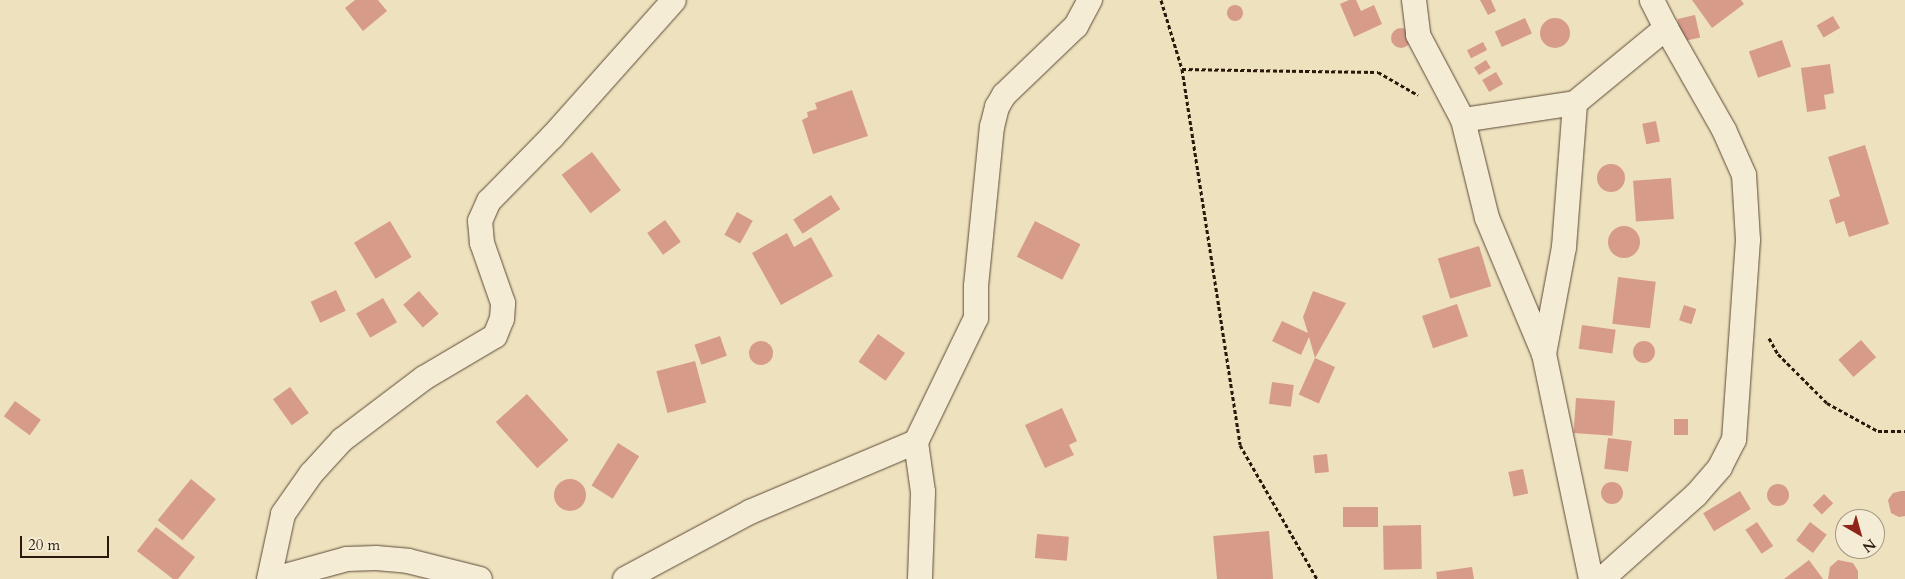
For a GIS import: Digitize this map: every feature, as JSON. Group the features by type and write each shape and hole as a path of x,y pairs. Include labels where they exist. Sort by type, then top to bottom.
{"street":[{"path":"269,579 283,514 311,474 342,440 424,378 494,336 502,319 503,303 482,243 480,221 489,201 559,130 674,0"},
{"path":"920,579 924,492 916,442 976,318 975,300 990,147 997,108 1004,95 1076,26 1090,0"},
{"path":"1414,0 1418,35 1462,120 1487,218 1544,354 1591,579"},
{"path":"1602,579 1696,495 1720,468 1734,440 1748,240 1744,175 1724,130 1652,0"},
{"path":"1462,120 1575,103 1666,28"},
{"path":"1544,354 1564,247 1575,103"},
{"path":"625,579 750,512 916,442"},
{"path":"274,579 347,559 376,558 408,561 480,579"}],"path":[{"path":"1161,0 1182,69 1240,445 1317,579"},
{"path":"1182,69 1318,69 1378,72 1420,96"},
{"path":"1768,337 1778,354 1827,403 1878,431 1905,431"}],"building":[{"path":"355,0 378,0 387,11 363,31 345,8"},
{"path":"1349,0 1356,0 1361,11 1374,5 1382,24 1354,37 1340,4"},
{"path":"1480,0 1491,0 1496,11 1488,15"},
{"path":"1692,0 1741,0 1744,4 1712,28"},
{"path":"1232,5 1238,5 1243,10 1241,19 1232,21 1227,16 1227,10"},
{"path":"1695,15 1700,37 1683,41 1677,19"},
{"path":"1833,16 1840,28 1824,38 1817,26"},
{"path":"1525,18 1532,34 1502,47 1495,31"},
{"path":"1555,18 1565,23 1570,33 1565,43 1555,48 1545,43 1540,33 1545,23"},
{"path":"1401,28 1408,31 1411,38 1408,45 1401,48 1394,45 1391,38 1394,31"},
{"path":"1782,40 1791,66 1758,78 1749,51"},
{"path":"1483,42 1487,50 1471,58 1467,50"},
{"path":"1486,60 1491,68 1479,75 1474,67"},
{"path":"1830,64 1834,93 1824,95 1826,109 1807,112 1801,68"},
{"path":"1496,72 1503,84 1489,92 1482,80"},
{"path":"852,90 868,136 813,154 802,120 808,117 807,112 817,109 815,103"},
{"path":"1656,121 1660,142 1646,144 1642,124"},
{"path":"1865,145 1889,224 1849,237 1844,221 1836,224 1829,200 1840,196 1828,157"},
{"path":"592,152 621,190 591,213 562,175"},
{"path":"1611,164 1621,168 1625,178 1621,188 1611,192 1601,188 1597,178 1601,168"},
{"path":"1671,178 1674,219 1636,222 1633,181"},
{"path":"831,195 840,209 803,234 793,220"},
{"path":"737,212 753,221 740,243 724,235"},
{"path":"665,220 681,242 663,255 647,233"},
{"path":"390,221 412,257 376,279 354,243"},
{"path":"1035,221 1080,244 1062,280 1017,257"},
{"path":"1624,226 1636,230 1640,242 1636,254 1624,258 1612,254 1608,242 1612,230"},
{"path":"787,233 794,247 811,237 833,276 781,305 752,253"},
{"path":"1479,246 1491,286 1450,299 1438,259"},
{"path":"1618,277 1656,282 1650,328 1612,324"},
{"path":"336,290 346,311 320,323 311,302"},
{"path":"419,291 439,314 423,327 403,305"},
{"path":"1313,291 1346,303 1315,358 1309,337 1301,355 1272,341 1282,321 1308,333 1303,317"},
{"path":"383,298 397,322 370,338 356,314"},
{"path":"1457,304 1468,336 1433,348 1422,316"},
{"path":"1684,305 1696,309 1691,324 1679,320"},
{"path":"1582,325 1616,330 1612,353 1579,349"},
{"path":"878,334 905,353 886,381 858,362"},
{"path":"720,336 727,356 701,365 694,345"},
{"path":"1861,340 1876,357 1853,377 1838,360"},
{"path":"761,341 770,344 773,353 770,362 761,365 752,362 749,353 752,344"},
{"path":"1640,341 1648,341 1655,348 1655,356 1648,363 1640,363 1633,356 1633,348"},
{"path":"1315,358 1335,367 1319,403 1299,395"},
{"path":"695,361 706,403 667,413 656,371"},
{"path":"1272,382 1294,385 1291,407 1269,404"},
{"path":"290,387 309,413 292,425 273,399"},
{"path":"527,394 568,440 537,468 496,422"},
{"path":"1576,398 1615,401 1612,436 1574,433"},
{"path":"15,401 41,420 30,435 4,416"},
{"path":"1062,408 1077,441 1069,445 1074,455 1045,468 1025,425"},
{"path":"1674,419 1688,419 1688,435 1674,435"},
{"path":"1608,438 1632,441 1628,472 1604,469"},
{"path":"618,443 639,456 613,499 592,485"},
{"path":"1327,454 1329,472 1315,473 1313,455"},
{"path":"1523,469 1528,493 1514,497 1508,472"},
{"path":"191,479 216,499 183,540 158,520"},
{"path":"570,479 581,484 586,495 581,506 570,511 559,506 554,495 559,484"},
{"path":"1612,482 1620,485 1623,493 1620,501 1612,504 1604,501 1601,493 1604,485"},
{"path":"1778,484 1786,487 1789,495 1786,503 1778,506 1770,503 1767,495 1770,487"},
{"path":"1740,491 1751,509 1714,531 1703,513"},
{"path":"1905,491 1905,516 1899,517 1891,513 1888,500 1893,493"},
{"path":"1824,494 1833,503 1822,515 1813,505"},
{"path":"1343,507 1378,507 1378,527 1343,527"},
{"path":"1757,522 1773,546 1762,554 1745,530"},
{"path":"1810,522 1827,535 1813,553 1796,540"},
{"path":"1421,525 1422,569 1384,570 1383,526"},
{"path":"156,527 195,557 178,579 173,579 137,551"},
{"path":"1269,531 1273,579 1217,579 1213,536"},
{"path":"1037,534 1069,537 1067,561 1035,558"},
{"path":"1809,560 1823,579 1784,579"},
{"path":"1838,560 1853,563 1858,571 1858,579 1828,579 1830,567"},
{"path":"1472,567 1474,579 1437,579 1436,572"}]}
